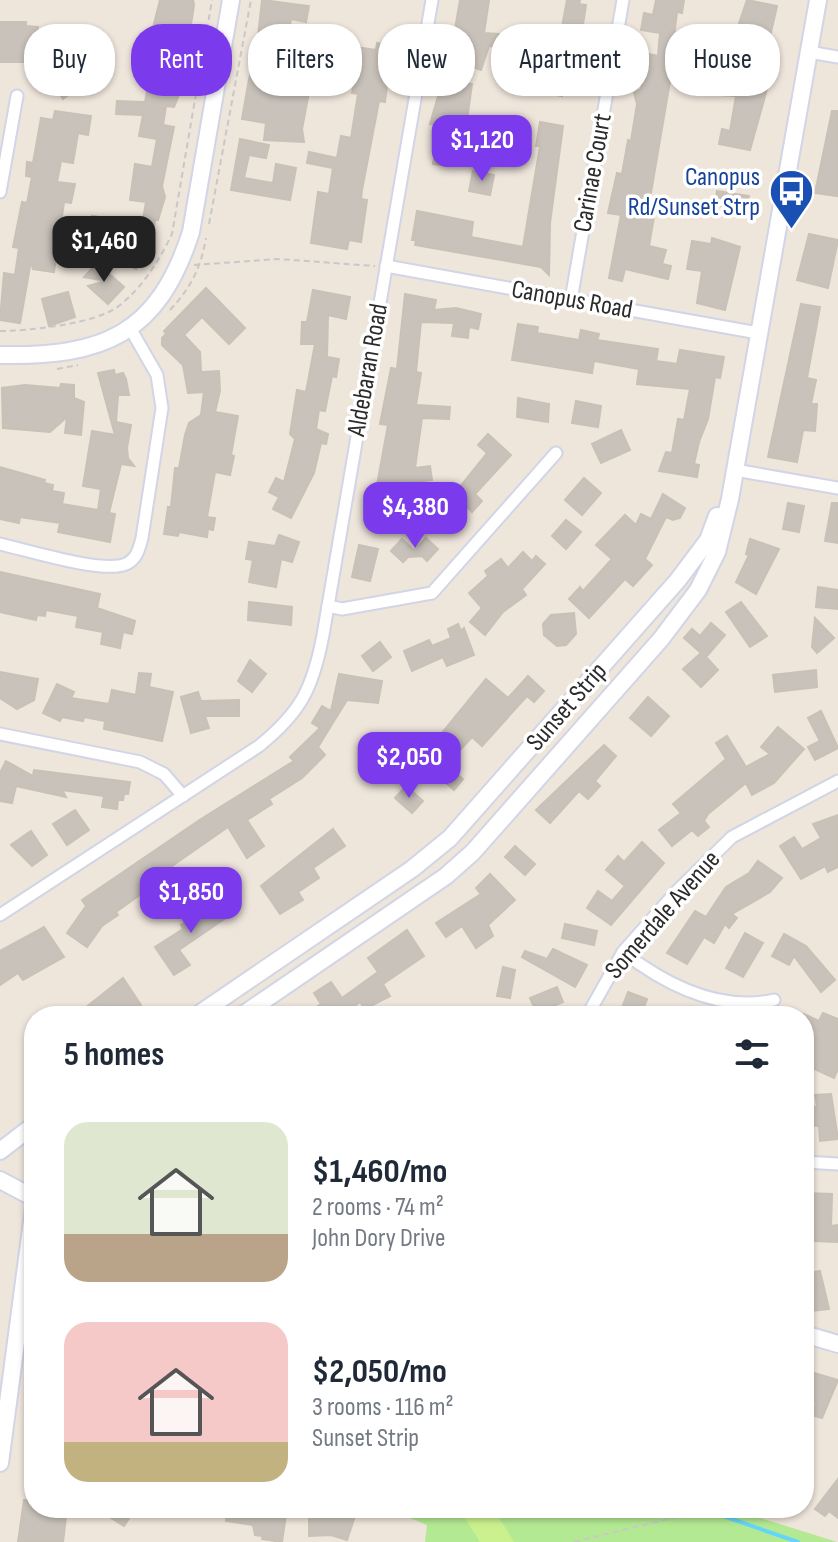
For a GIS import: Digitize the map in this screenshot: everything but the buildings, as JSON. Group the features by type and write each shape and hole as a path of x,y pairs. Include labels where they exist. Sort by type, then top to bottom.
{"street":[{"path":"0,355 37,356 81,351 130,328 165,292 181,263 191,232 231,0"},
{"name":"Aldebaran Road","path":"0,915 259,746 296,710 308,692 316,669 328,606 432,0"},
{"name":"Carinae Court","path":"571,300 623,0"},
{"name":"Sunset Strip","path":"256,1006 446,876 473,852 661,639 698,590 717,552 735,470 818,0"},
{"path":"809,52 838,57"},
{"path":"0,192 17,96"},
{"name":"Canopus Road","path":"386,266 758,333"},
{"path":"0,544 108,567 129,563 136,556 142,538 162,408 157,375 130,328"},
{"path":"328,606 342,609 432,593 556,453"},
{"path":"735,470 838,488"},
{"name":"Sunset Strip","path":"211,1006 412,869 450,838 678,580 708,540 735,470"},
{"path":"0,734 140,762 164,774 183,796"},
{"name":"Somerdale Avenue","path":"593,1006 623,952 676,892 732,837 838,781"},
{"path":"623,952 648,971 699,995 751,1005 774,1000"},
{"path":"0,1151 24,1133"},
{"path":"814,1163 838,1164"},
{"path":"0,1180 24,1193"},
{"path":"0,1463 24,1328"},
{"path":"814,1337 838,1344"}],"path":[{"path":"0,331 39,331 115,309 158,265 172,234 212,0"},
{"path":"161,319 184,296 201,266 251,0"},
{"path":"181,263 201,266 278,259 386,266"},
{"path":"55,369 83,363"},
{"path":"574,1542 673,1518"}],"green space":[{"path":"410,1518 761,1518 837,1542 425,1542 427,1525"},
{"path":"465,1518 499,1518 514,1542 480,1542"}],"waterway":[{"path":"729,1518 798,1542"}],"place":[{"name":"Canopus Rd/Sunset Strp","path":"791,231"}]}
